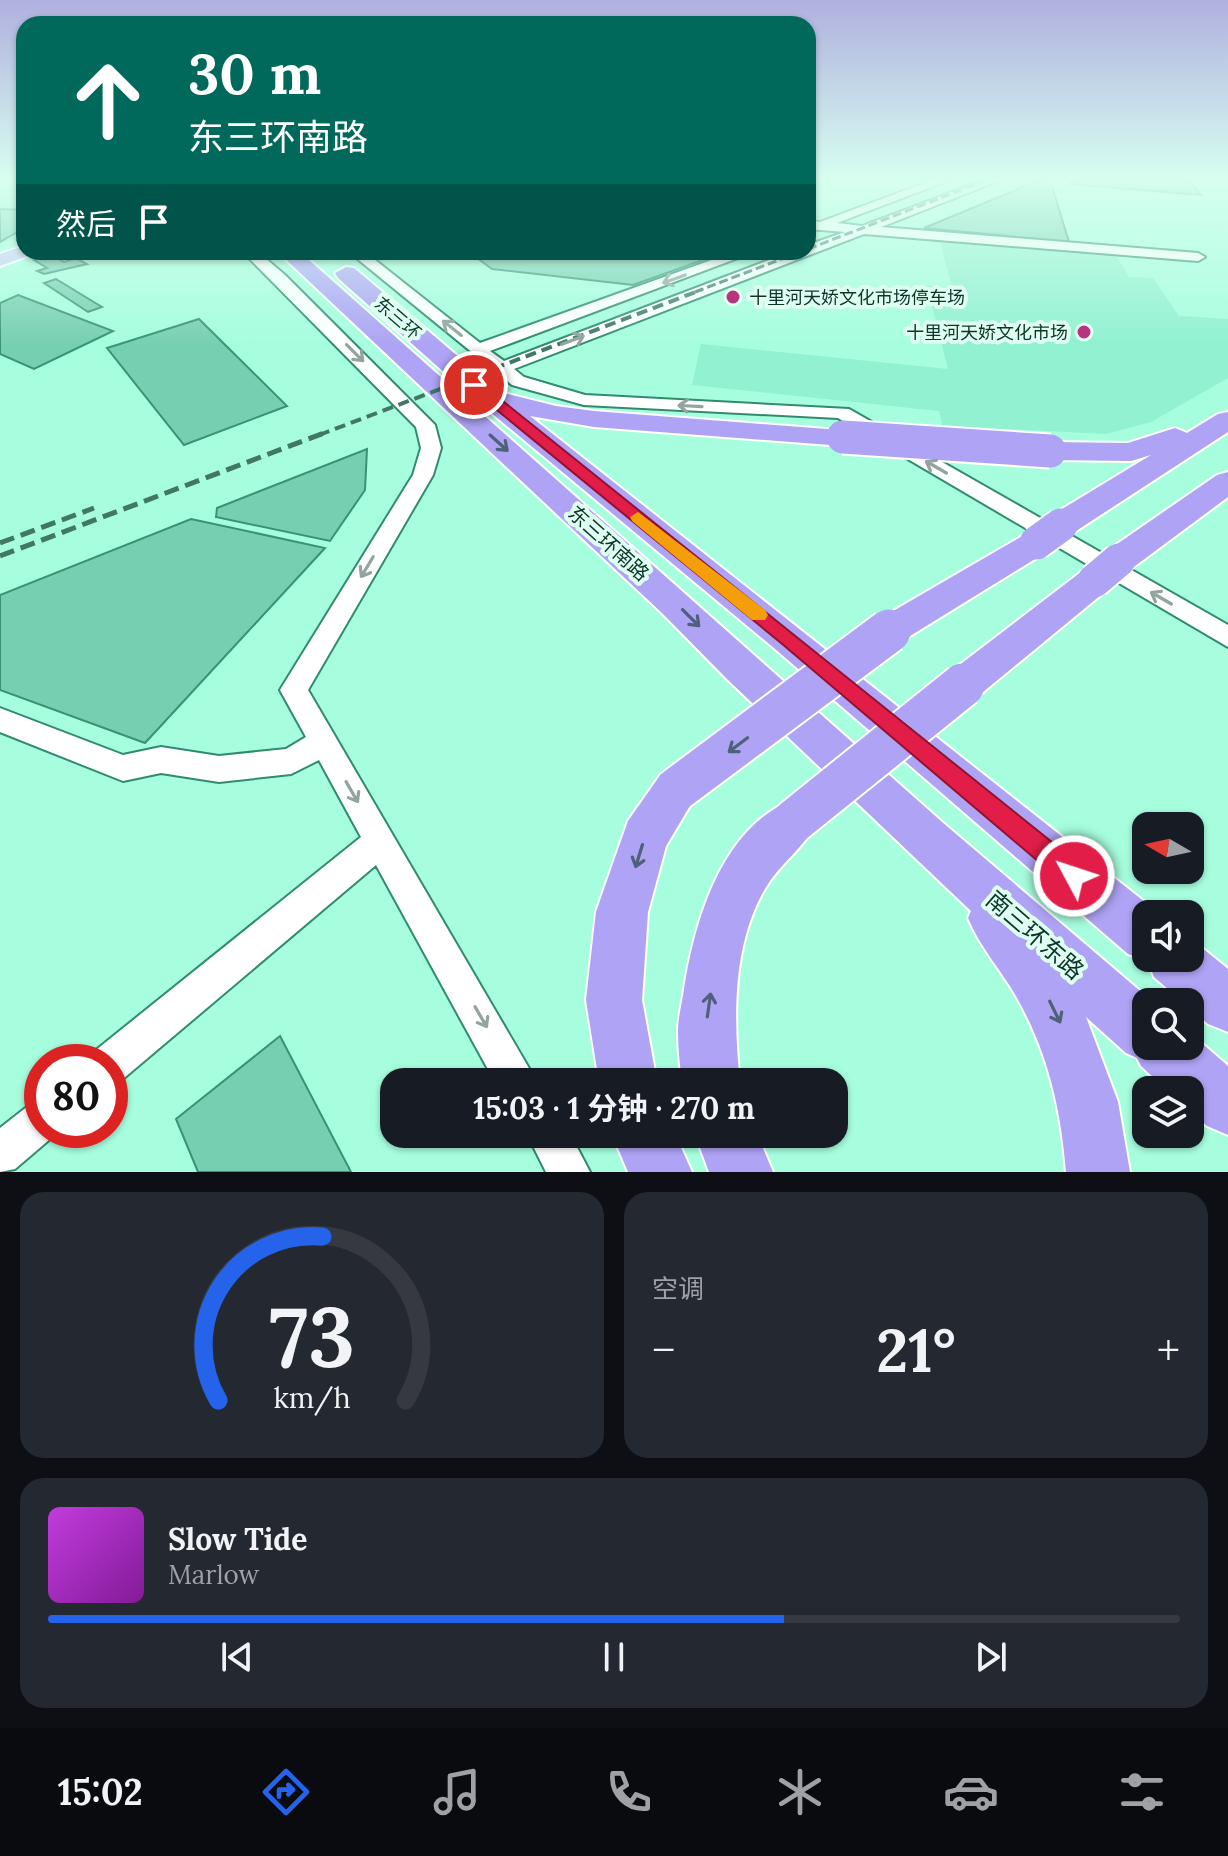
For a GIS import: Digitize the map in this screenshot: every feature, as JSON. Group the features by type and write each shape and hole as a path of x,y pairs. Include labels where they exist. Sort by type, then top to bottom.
{"highway":[{"name":"东三环南路","path":"299,260 393,329 752,679 925,838"},
{"path":"363,260 393,329"},
{"name":"东三环","path":"332,261 393,329 487,377"},
{"path":"280,278 393,329"},
{"path":"487,377 518,405 553,414 1050,451 1131,452 1228,417"},
{"name":"东三环南路","path":"487,377 1132,924"},
{"path":"626,1068 614,1000 622,912 645,837 677,789 889,631 1049,534 1228,417"},
{"path":"710,1068 706,1030 721,932 735,890 756,859 794,821 1106,570 1228,482"},
{"path":"925,838 996,921 1040,982 1071,1046 1095,1129 1098,1172"},
{"name":"南三环东路","path":"925,838 1132,1021"},
{"path":"1190,972 1228,1004"},
{"path":"1177,1060 1228,1105"},
{"path":"649,1148 660,1172"},
{"path":"732,1148 741,1172"}],"street":[{"path":"816,247 847,235"},
{"path":"930,235 1198,257"},
{"path":"259,260 425,425 431,448 423,475 294,690 509,1068"},
{"path":"366,260 479,349 487,377"},
{"path":"479,349 725,260"},
{"path":"487,377 782,260"},
{"path":"487,377 518,381 584,400 842,413 1228,637"},
{"path":"0,720 123,768 161,760 219,769 291,761 324,742"},
{"path":"128,1049 380,842"},
{"path":"0,1154 24,1135"},
{"path":"555,1148 569,1172"}],"shaded area":[{"path":"0,235 16,235 16,239 0,244"},
{"name":"十里河天娇文化市场","path":"940,242 1106,254 1118,258 1129,277 1153,278 1179,316 1228,319 1228,378 1151,422 1106,434 943,426 939,411 692,385 701,344 948,369 927,286 952,287"}],"building":[{"path":"0,235 13,235 0,242"},
{"path":"993,235 1067,235 1069,242"},
{"path":"34,260 80,260 87,264 44,274 37,271 47,268"},
{"path":"480,260 703,260 633,285 492,269"},
{"path":"56,279 102,307 88,312 44,283"},
{"path":"18,295 113,331 34,369 0,354 0,303"},
{"path":"199,319 287,406 184,445 107,348"},
{"path":"367,449 365,490 330,541 216,517 217,508"},
{"path":"191,519 325,548 145,743 0,690 0,595"},
{"path":"280,1036 351,1172 198,1172 176,1119"}],"railway":[{"path":"816,246 845,235"},
{"path":"695,292 779,260"},
{"path":"319,435 701,290"},
{"path":"0,556 324,433"},
{"path":"0,543 94,508"}],"slow traffic":[{"path":"638,517 759,615"}],"place":[{"name":"十里河天娇文化市场停车场","path":"733,297"},
{"name":"十里河天娇文化市场","path":"1084,332"}],"route":[{"path":"474,385 788,638 1074,876"}]}
